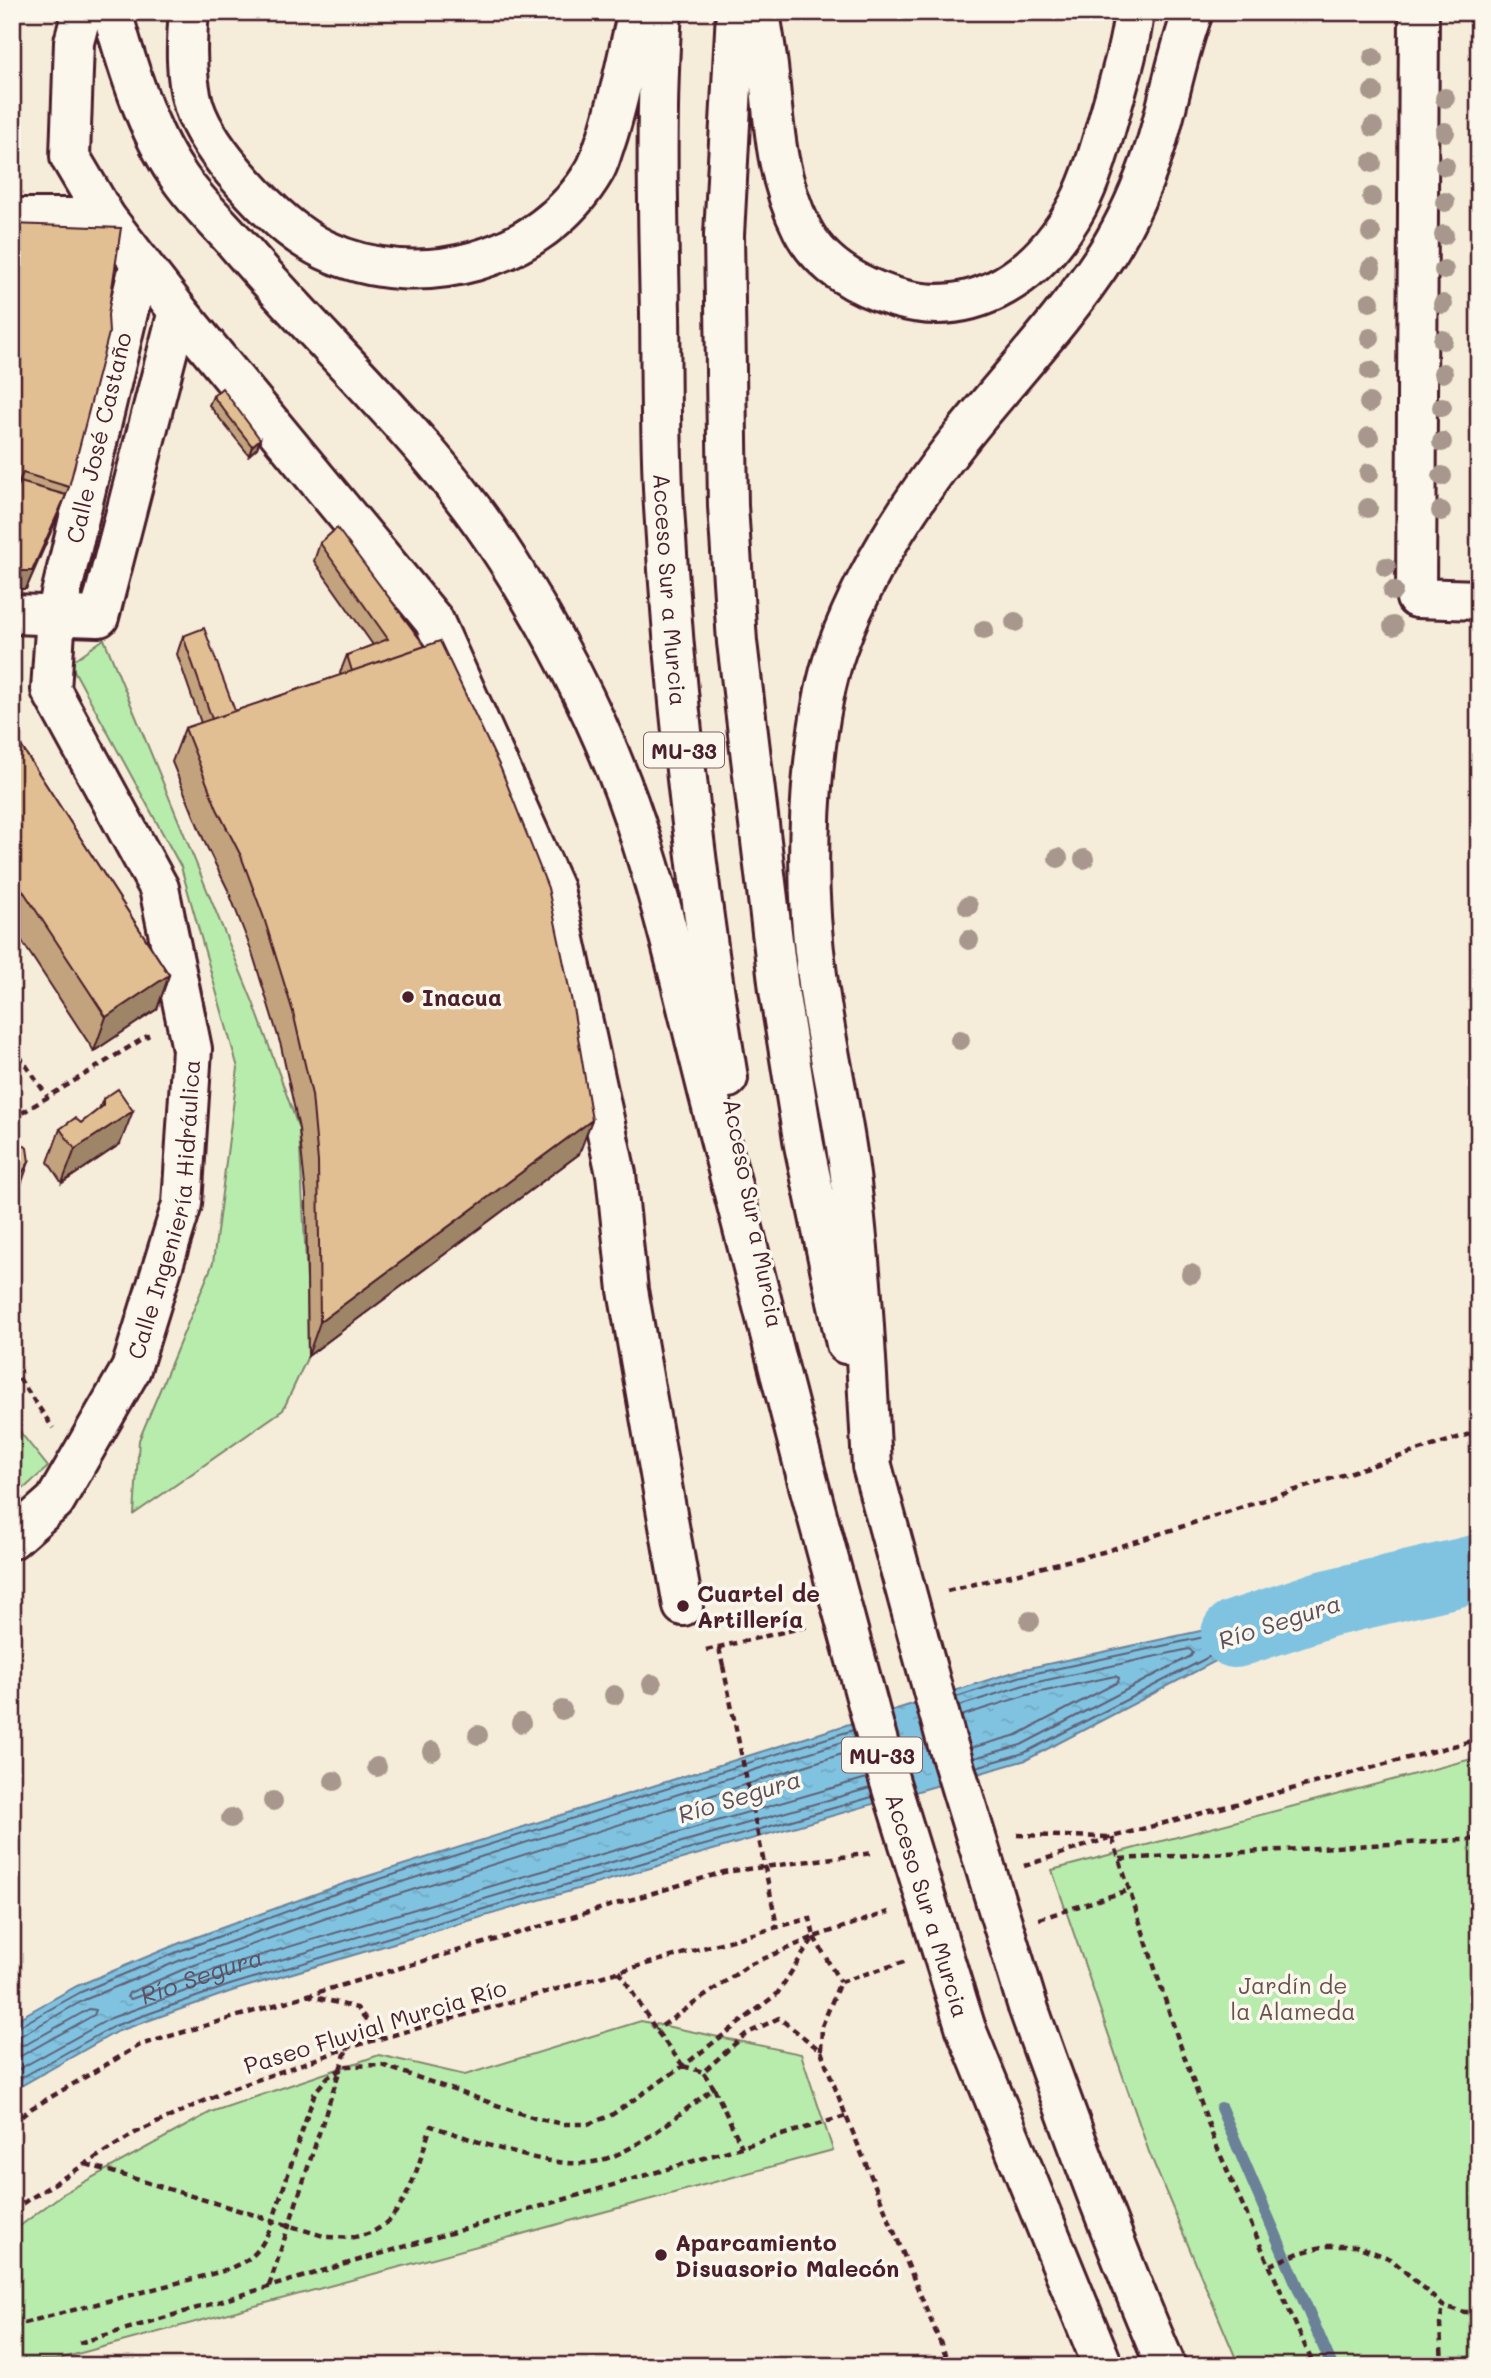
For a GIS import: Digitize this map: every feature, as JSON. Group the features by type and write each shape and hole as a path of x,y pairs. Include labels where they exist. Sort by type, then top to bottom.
{"main road":[{"path":"82,12 74,43 69,157 106,218 178,311 434,621 554,889 616,1174 628,1290 682,1606"},
{"path":"112,12 126,61 150,124 176,174 272,286 367,384 448,475 506,558 553,639 597,724 641,839 664,919 807,1478"},
{"path":"189,12 187,73 195,108 212,141 257,198 288,226 323,249 359,263 404,269 442,270 506,250 538,231 567,206 595,170 616,111 638,12"},
{"name":"Acceso Sur a Murcia","path":"662,12 658,68 664,504 685,766 714,991 739,1151 807,1478 881,1753 966,2029 1103,2366"},
{"name":"MU-33","path":"736,12 724,235 728,506 737,642 754,792 785,1029 804,1145 872,1466 946,1739 1028,2007 1091,2183 1166,2366"},
{"path":"760,12 777,158 789,200 803,232 824,258 848,278 880,293 911,302 950,303 989,295 1022,276 1051,247 1078,204 1104,135 1124,65 1134,12"},
{"path":"872,1466 861,1262 817,974 808,885 810,804 818,719 835,652 861,587 898,525 954,446 1077,296 1114,240 1139,192 1156,146 1181,43 1194,12"},
{"path":"1419,12 1416,598 1479,600"},
{"path":"12,218 106,218"},
{"name":"Calle José Castaño","path":"56,615 140,262"},
{"name":"Calle José Castaño","path":"12,614 99,617 178,311"},
{"name":"Calle Ingeniería Hidráulica","path":"12,1539 55,1501 131,1369 183,1205 192,1049 159,888 51,690 56,615"},
{"path":"966,2029 1090,2366"}],"path":[{"path":"12,1119 187,1015"},
{"path":"12,1045 47,1096"},
{"path":"12,1368 76,1464"},
{"path":"1103,1552 1479,1432"},
{"path":"706,1650 719,1648 777,1926"},
{"path":"1021,1867 1112,1836 1479,1739"},
{"path":"1010,1836 1112,1836"},
{"path":"1112,1836 1177,2036 1216,2144 1314,2366"},
{"path":"1119,1859 1479,1839"},
{"path":"12,2124 32,2109 140,2045 724,1872 874,1853"},
{"path":"656,2030 749,1965 814,1937 892,1911"},
{"name":"Paseo Fluvial Murcia Río","path":"12,2210 135,2133 226,2091 347,2048 810,1918 814,1937"},
{"path":"814,1937 839,1983"},
{"path":"12,2326 223,2271 246,2262 260,2248 273,2221 315,2092 328,2077 339,2071 355,2065 382,2065 534,2118 564,2124 588,2124 610,2116 683,2066 777,1994 814,1937"},
{"path":"620,1972 656,2030 683,2066 703,2072 715,2088 742,2147"},
{"path":"306,1995 357,2008 381,2038"},
{"path":"703,2072 746,2034 779,2018 821,2050 950,2366"},
{"path":"269,2287 347,2048"},
{"path":"85,2164 327,2237 355,2237 376,2231 394,2216 405,2199 431,2126 532,2158 565,2163 602,2160 640,2142 715,2088"},
{"path":"79,2343 846,2116"},
{"path":"1269,2265 1325,2246 1357,2246 1391,2259 1443,2305 1465,2312 1479,2312"},
{"path":"1442,2366 1440,2324 1443,2305"}],"green space":[{"path":"104,639 253,1002 299,1129 307,1281 308,1356 283,1410 134,1514 139,1440 213,1263 238,1068 181,867 70,663"},
{"path":"12,1422 48,1467 12,1499"},
{"name":"Jardín de la Alameda","path":"1479,1757 1479,2366 1239,2366 1149,2152 1052,1870"},
{"path":"641,2021 801,2054 833,2150 55,2360 12,2360 12,2232 64,2193 211,2112 379,2055 465,2075"}],"water":[{"path":"1325,1604 1026,1760 232,1991 116,2032 12,2091 12,2022 77,1986 180,1943 343,1884 1020,1670"}],"building":[{"path":"12,224 121,228 108,315 109,333 69,487 23,473 12,495"},
{"path":"222,388 260,439 252,446 213,396"},
{"path":"20,482 66,495 32,571 12,571 12,498"},
{"path":"337,528 425,646 352,671 347,655 388,639 320,543"},
{"path":"204,628 235,711 212,719 183,636"},
{"name":"Inacua","path":"440,641 501,769 548,888 573,1007 592,1120 320,1322 318,1162 312,1095 293,1012 264,918 241,856 217,809 185,728"},
{"path":"12,732 169,975 106,1017 12,874"},
{"path":"118,1089 133,1111 75,1149 60,1129 75,1118 81,1123 103,1106 103,1099"},
{"path":"12,1137 27,1148 29,1162 16,1177 12,1177"}],"waterway":[{"name":"Río Segura","path":"1235,1634 1325,1604 1479,1568"},
{"path":"1221,2108 1332,2366"}],"place":[{"name":"Inacua","path":"408,997"},
{"name":"Cuartel de Artillería","path":"683,1606"},
{"name":"Aparcamiento Disuasorio Malecón","path":"661,2255"}]}
